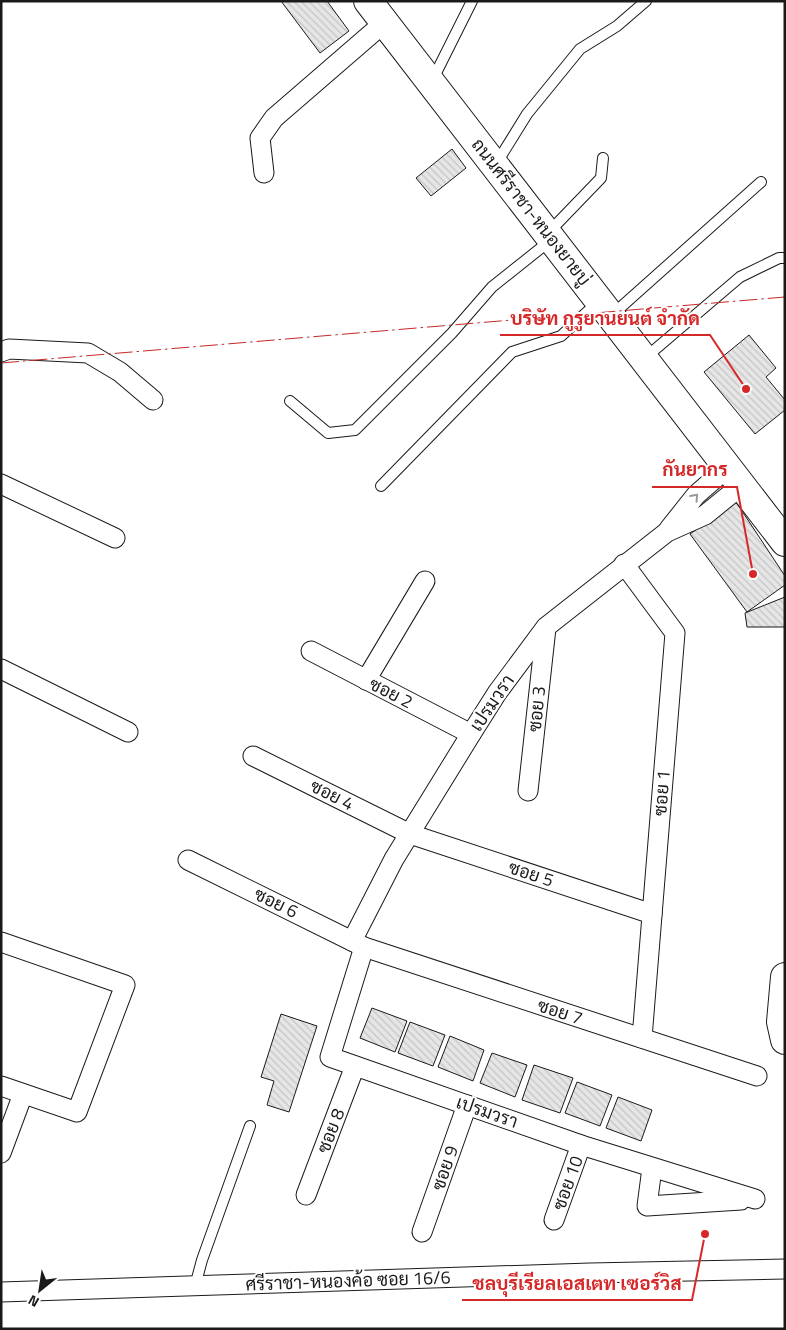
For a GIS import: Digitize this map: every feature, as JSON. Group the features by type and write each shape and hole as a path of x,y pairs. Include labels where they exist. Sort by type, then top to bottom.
{"main road":[{"name":"ถนนศรีราชา-หนองยายบู่","path":"368,1 785,542"},
{"path":"785,977 781,1022 785,1040"}],"street":[{"path":"264,173 260,138 274,118 385,22"},
{"path":"1,352 9,348 88,353 120,372 153,400"},
{"name":"เปรมวรา","path":"652,1168 647,1206 755,1199 581,1145 330,1057 358,944 394,859 470,734 546,627 667,532 696,495 735,476"},
{"path":"1,484 114,538"},
{"name":"ซอย 1","path":"624,564 675,633 642,1038"},
{"path":"366,680 425,581"},
{"name":"ซอย 3","path":"528,791 546,627"},
{"name":"ซอย 2","path":"310,651 470,734"},
{"path":"1,669 128,732"},
{"name":"ซอย 4","path":"253,756 410,834"},
{"name":"ซอย 5","path":"410,834 652,914"},
{"name":"ซอย 6","path":"188,860 358,944"},
{"path":"1,942 125,985 77,1112 1,1086"},
{"name":"ซอย 7","path":"358,944 757,1076"},
{"name":"ซอย 8","path":"306,1196 355,1066"},
{"path":"1,1153 24,1094"},
{"name":"ซอย 9","path":"422,1232 467,1105"},
{"name":"ซอย 10","path":"554,1220 581,1145"},
{"name":"ศรีราชา-หนองค้อ ซอย 16/6","path":"1,1292 580,1273 785,1269"}],"lane":[{"path":"431,82 472,1"},
{"path":"495,166 527,114 580,49 617,26 646,1"},
{"path":"290,401 328,433 355,430 452,333 492,287 550,237 601,178 603,158"},
{"path":"381,486 512,352 561,336 605,309 761,182"},
{"path":"644,359 740,277 779,258 785,258"},
{"path":"195,1286 202,1260 250,1126"}],"building":[{"path":"281,1 327,1 349,31 320,53"},
{"path":"452,149 466,168 431,196 416,178"},
{"path":"749,335 776,368 766,377 785,400 785,410 755,434 704,372"},
{"path":"736,502 785,576 785,585 747,612 690,534"},
{"path":"785,597 785,627 747,627 745,613"},
{"path":"372,1008 407,1021 395,1052 360,1038"},
{"path":"281,1014 317,1026 289,1112 267,1105 274,1081 261,1077"},
{"path":"410,1022 445,1035 433,1066 398,1053"},
{"path":"450,1036 484,1050 473,1081 438,1067"},
{"path":"492,1053 527,1065 515,1097 480,1083"},
{"path":"534,1065 573,1078 560,1113 522,1100"},
{"path":"577,1082 612,1095 600,1126 565,1113"},
{"path":"618,1097 652,1110 641,1141 606,1128"}],"power":[{"path":"1,363 785,297"}],"place":[{"name":"บริษัท กูรูยานยนต์ จำกัด","path":"746,389"},
{"name":"กันยากร","path":"753,574"},
{"name":"ชลบุรีเรียลเอสเตท เซอร์วิส","path":"705,1234"}]}
